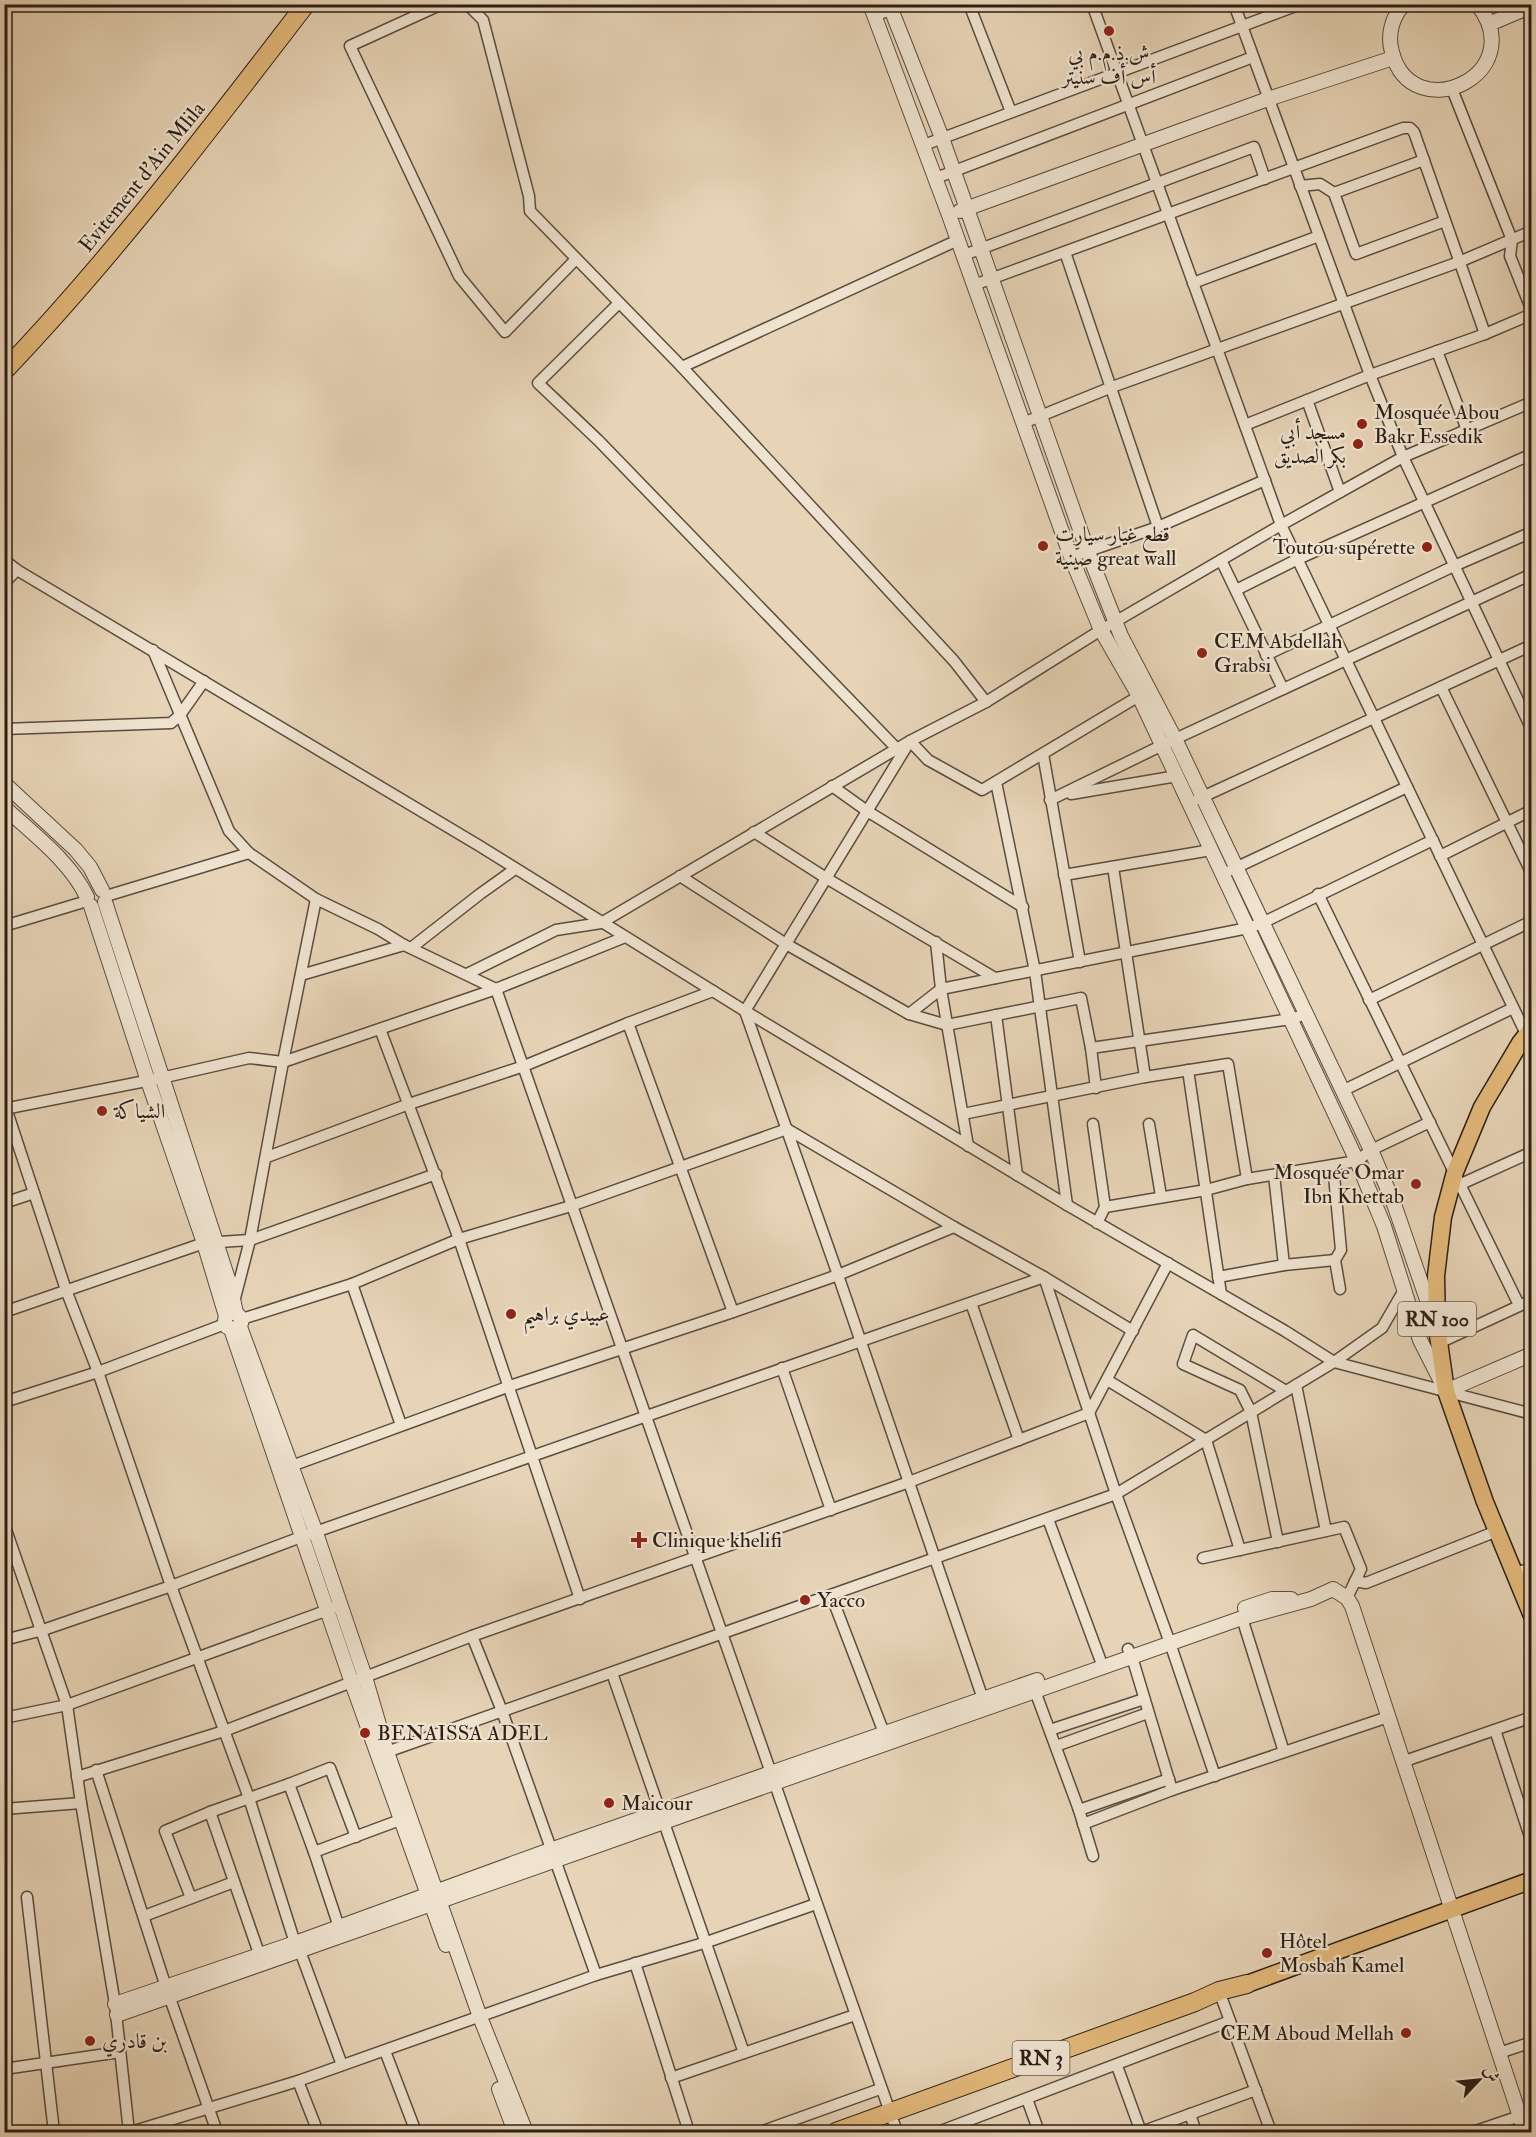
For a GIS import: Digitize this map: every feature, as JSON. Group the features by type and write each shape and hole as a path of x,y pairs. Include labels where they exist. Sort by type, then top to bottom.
{"highway":[{"name":"Evitement d'Ain Mlila","path":"4,355 53,305 98,251 291,4"},
{"name":"Evitement d'Ain Mlila","path":"4,371 61,312 139,219 306,4"},
{"name":"RN 3","path":"874,2133 1195,2002 1221,1995 1246,1984"},
{"name":"RN 3","path":"836,2133 893,2124"}],"main road":[{"name":"RN 100","path":"1529,1031 1482,1107 1443,1217 1436,1276 1438,1335 1446,1391 1497,1531 1532,1616"},
{"name":"RN 3","path":"1246,1984 1532,1881"}],"street":[{"path":"442,4 350,45 459,276 505,332 576,259"},
{"path":"468,4 483,20 530,196 530,211 682,367 954,661 986,702"},
{"path":"906,4 872,10 950,215 1071,557 1101,630 1139,696 1203,797 1371,1150 1394,1204 1438,1335 1532,1300"},
{"path":"969,4 1011,112"},
{"path":"1234,4 1370,375 1403,457 1532,730"},
{"path":"924,145 1301,4"},
{"path":"1404,4 1393,20 1390,33 1393,58 1407,78 1428,89 1452,89 1473,78 1488,59 1491,42 1489,24 1477,4"},
{"path":"1093,5 1281,525 1513,1008 1529,1031"},
{"path":"1489,24 1532,6"},
{"path":"890,7 942,138 982,248 1088,552 1169,742 1177,776 1357,1161 1384,1226 1420,1340 1446,1391"},
{"path":"936,178 1253,57"},
{"path":"950,215 1268,99 1393,58"},
{"path":"1245,425 1370,375 1485,334 1532,313 1510,256 1512,240 1452,89"},
{"path":"974,285 1403,128 1410,128 1414,132 1485,334"},
{"path":"964,255 1254,147 1265,179"},
{"path":"1334,193 1424,160"},
{"path":"1300,186 1320,184 1334,193 1356,254 1445,221"},
{"path":"1023,423 1112,387 1459,262 1532,231"},
{"path":"1193,283 1319,236"},
{"path":"682,367 958,240"},
{"path":"1065,252 1158,527"},
{"path":"619,303 538,383 598,440 899,751"},
{"path":"1437,351 1467,430"},
{"path":"1307,400 1340,492"},
{"path":"466,974 556,930 601,923 832,786 899,751 910,741 986,702 1101,630 1340,492 1403,457 1531,404"},
{"path":"1236,590 1532,454"},
{"path":"1071,557 1158,527 1265,480"},
{"path":"1266,655 1454,566 1532,532"},
{"path":"4,560 968,1146 1334,1362 1532,1414"},
{"path":"1221,560 1283,690"},
{"path":"4,583 17,570"},
{"path":"1054,798 1346,659 1532,574"},
{"path":"1189,803 1532,645"},
{"path":"152,650 229,831 249,853 316,899 496,989 893,2124"},
{"path":"4,729 171,723 180,715 204,681"},
{"path":"1441,687 1532,874"},
{"path":"910,741 928,760 982,790 1139,696"},
{"path":"745,1011 867,811 899,751"},
{"path":"1043,754 1054,798 1064,875 1080,962"},
{"path":"1054,798 1177,776"},
{"path":"996,782 1035,971 1067,1205"},
{"path":"4,783 76,850 90,867 104,896 155,1080"},
{"path":"832,786 867,811 1023,907"},
{"path":"1222,874 1407,787"},
{"path":"4,807 79,880 88,902 155,1080 210,1243 233,1319 285,1468 301,1537 333,1608 433,1898 517,2131"},
{"path":"1440,856 1532,810"},
{"path":"754,832 826,878 995,978"},
{"path":"909,1014 941,989 1248,928 1433,840"},
{"path":"1064,875 1211,850"},
{"path":"88,902 92,890 104,896 249,853"},
{"path":"1113,867 1145,1077"},
{"path":"301,975 408,946 515,869"},
{"path":"680,876 786,944 909,1014 947,1025 1081,998 1096,1088"},
{"path":"1318,894 1519,1305"},
{"path":"233,1319 267,1157 283,1062 316,899"},
{"path":"4,926 88,902"},
{"path":"1369,1000 1532,921"},
{"path":"342,2066 298,1947 249,1798 171,1586 98,1372 66,1290 5,1107 155,1080 249,1058 283,1062 496,989 625,938"},
{"path":"936,942 941,989 968,1146"},
{"path":"267,1157 410,1104 524,1066 628,1023 713,992"},
{"path":"1342,1091 1513,1008"},
{"path":"745,1011 983,1699"},
{"path":"1091,1048 1291,1019 1305,1014"},
{"path":"996,1015 1017,1175"},
{"path":"628,1023 733,1312"},
{"path":"380,1029 459,1239 580,1599"},
{"path":"963,1114 1145,1077 1228,1064 1247,1179"},
{"path":"1188,1070 1221,1294"},
{"path":"1105,1207 1206,1190 1247,1179 1357,1161 1371,1150 1430,1122"},
{"path":"1093,1124 1105,1207 1097,1223"},
{"path":"1149,1124 1161,1197"},
{"path":"4,1402 98,1372 233,1319 352,1284 459,1239 571,1206 787,1129"},
{"path":"787,1129 1133,1330"},
{"path":"1458,1178 1532,1152"},
{"path":"1333,1165 1341,1250 1335,1260 1340,1289"},
{"path":"4,1312 210,1243 250,1240 436,1174"},
{"path":"1274,1175 1284,1265"},
{"path":"4,1203 34,1192"},
{"path":"285,1468 510,1386 838,1275 954,1227"},
{"path":"1218,1277 1284,1265 1335,1260"},
{"path":"77,1776 224,1731 472,1636 909,1482 1089,1413 1168,1263"},
{"path":"4,1640 42,1630 171,1586 532,1455 1044,1277"},
{"path":"1044,1277 1116,1494 1215,1776"},
{"path":"352,1284 401,1425"},
{"path":"382,1753 1116,1494 1334,1362 1382,1328 1404,1290"},
{"path":"971,1303 1019,1440"},
{"path":"1278,1542 1251,1412 1240,1390 1183,1364 1193,1335 1291,1388 1326,1531"},
{"path":"1446,1391 1532,1354"},
{"path":"782,1368 831,1510"},
{"path":"1107,1380 1206,1440 1240,1550"},
{"path":"285,1468 316,1533 333,1608"},
{"path":"1048,1519 1100,1659"},
{"path":"4,1524 67,1705 116,2010 130,2133 298,2081 596,1975 816,1904"},
{"path":"1203,1558 1344,1527 1361,1569 1347,1598"},
{"path":"1355,1581 1366,1583 1497,1531"},
{"path":"1515,1573 1532,1568"},
{"path":"116,2010 772,1779 1035,1691 1130,1653 1311,1599 1333,1589 1347,1598 1499,2054 1526,2118 1526,2133"},
{"path":"831,1595 884,1733"},
{"path":"1168,1640 1272,1599 1311,1599"},
{"path":"4,1718 67,1705 333,1608"},
{"path":"1242,1618 1284,1752"},
{"path":"472,1636 502,1711 596,1975"},
{"path":"772,1779 884,1733 1100,1659 1130,1653"},
{"path":"1130,1653 1172,1790"},
{"path":"612,1673 744,2053"},
{"path":"1035,1691 1079,1810 1093,1856"},
{"path":"1050,1730 1144,1699"},
{"path":"1056,1746 1148,1713"},
{"path":"1083,1824 1172,1790 1388,1717"},
{"path":"1402,1762 1532,1717"},
{"path":"1495,1730 1532,1844"},
{"path":"191,1898 165,1831 210,1812 330,1768 356,1837"},
{"path":"96,1770 168,1992 217,2133"},
{"path":"1079,1810 1169,1779"},
{"path":"289,1784 339,1927"},
{"path":"4,1809 81,1803"},
{"path":"210,1812 261,1959"},
{"path":"314,1852 406,1818"},
{"path":"144,1916 234,1882"},
{"path":"27,1896 54,2133"},
{"path":"298,1947 339,1927 433,1898"},
{"path":"635,1963 689,2133"},
{"path":"1221,1995 1271,2133"},
{"path":"671,2078 855,2015"},
{"path":"939,2132 1230,2021"},
{"path":"1499,2054 1532,2042"},
{"path":"385,2051 416,2133"},
{"path":"4,2069 120,2052"},
{"path":"1117,2066 1141,2132 1256,2091"},
{"path":"298,2081 318,2133"},
{"path":"760,2133 791,2127 880,2089"},
{"path":"1027,2099 1039,2133"},
{"path":"1190,2114 1196,2133"},
{"path":"1473,2133 1526,2118"}],"place":[{"name":"ش.ذ.م.م بي أس أف سنيتر","path":"1109,31"},
{"name":"Mosquée Abou Bakr Essedik","path":"1362,424"},
{"name":"مسجد أبي بكر الصديق","path":"1358,444"},
{"name":"قطع غيار سيارت صينية great wall","path":"1043,546"},
{"name":"Toutou supérette","path":"1427,547"},
{"name":"CEM Abdellah Grabsi","path":"1202,653"},
{"name":"الشياكة","path":"102,1111"},
{"name":"Mosquée Omar Ibn Khettab","path":"1416,1184"},
{"name":"عبيدي براهيم","path":"511,1314"},
{"name":"Clinique khelifi","path":"639,1540"},
{"name":"Yacco","path":"805,1600"},
{"name":"BENAISSA ADEL","path":"365,1733"},
{"name":"Maicour","path":"609,1803"},
{"name":"Hôtel Mosbah Kamel","path":"1267,1953"},
{"name":"CEM Aboud Mellah","path":"1406,2033"},
{"name":"بن قادري","path":"90,2041"}]}
